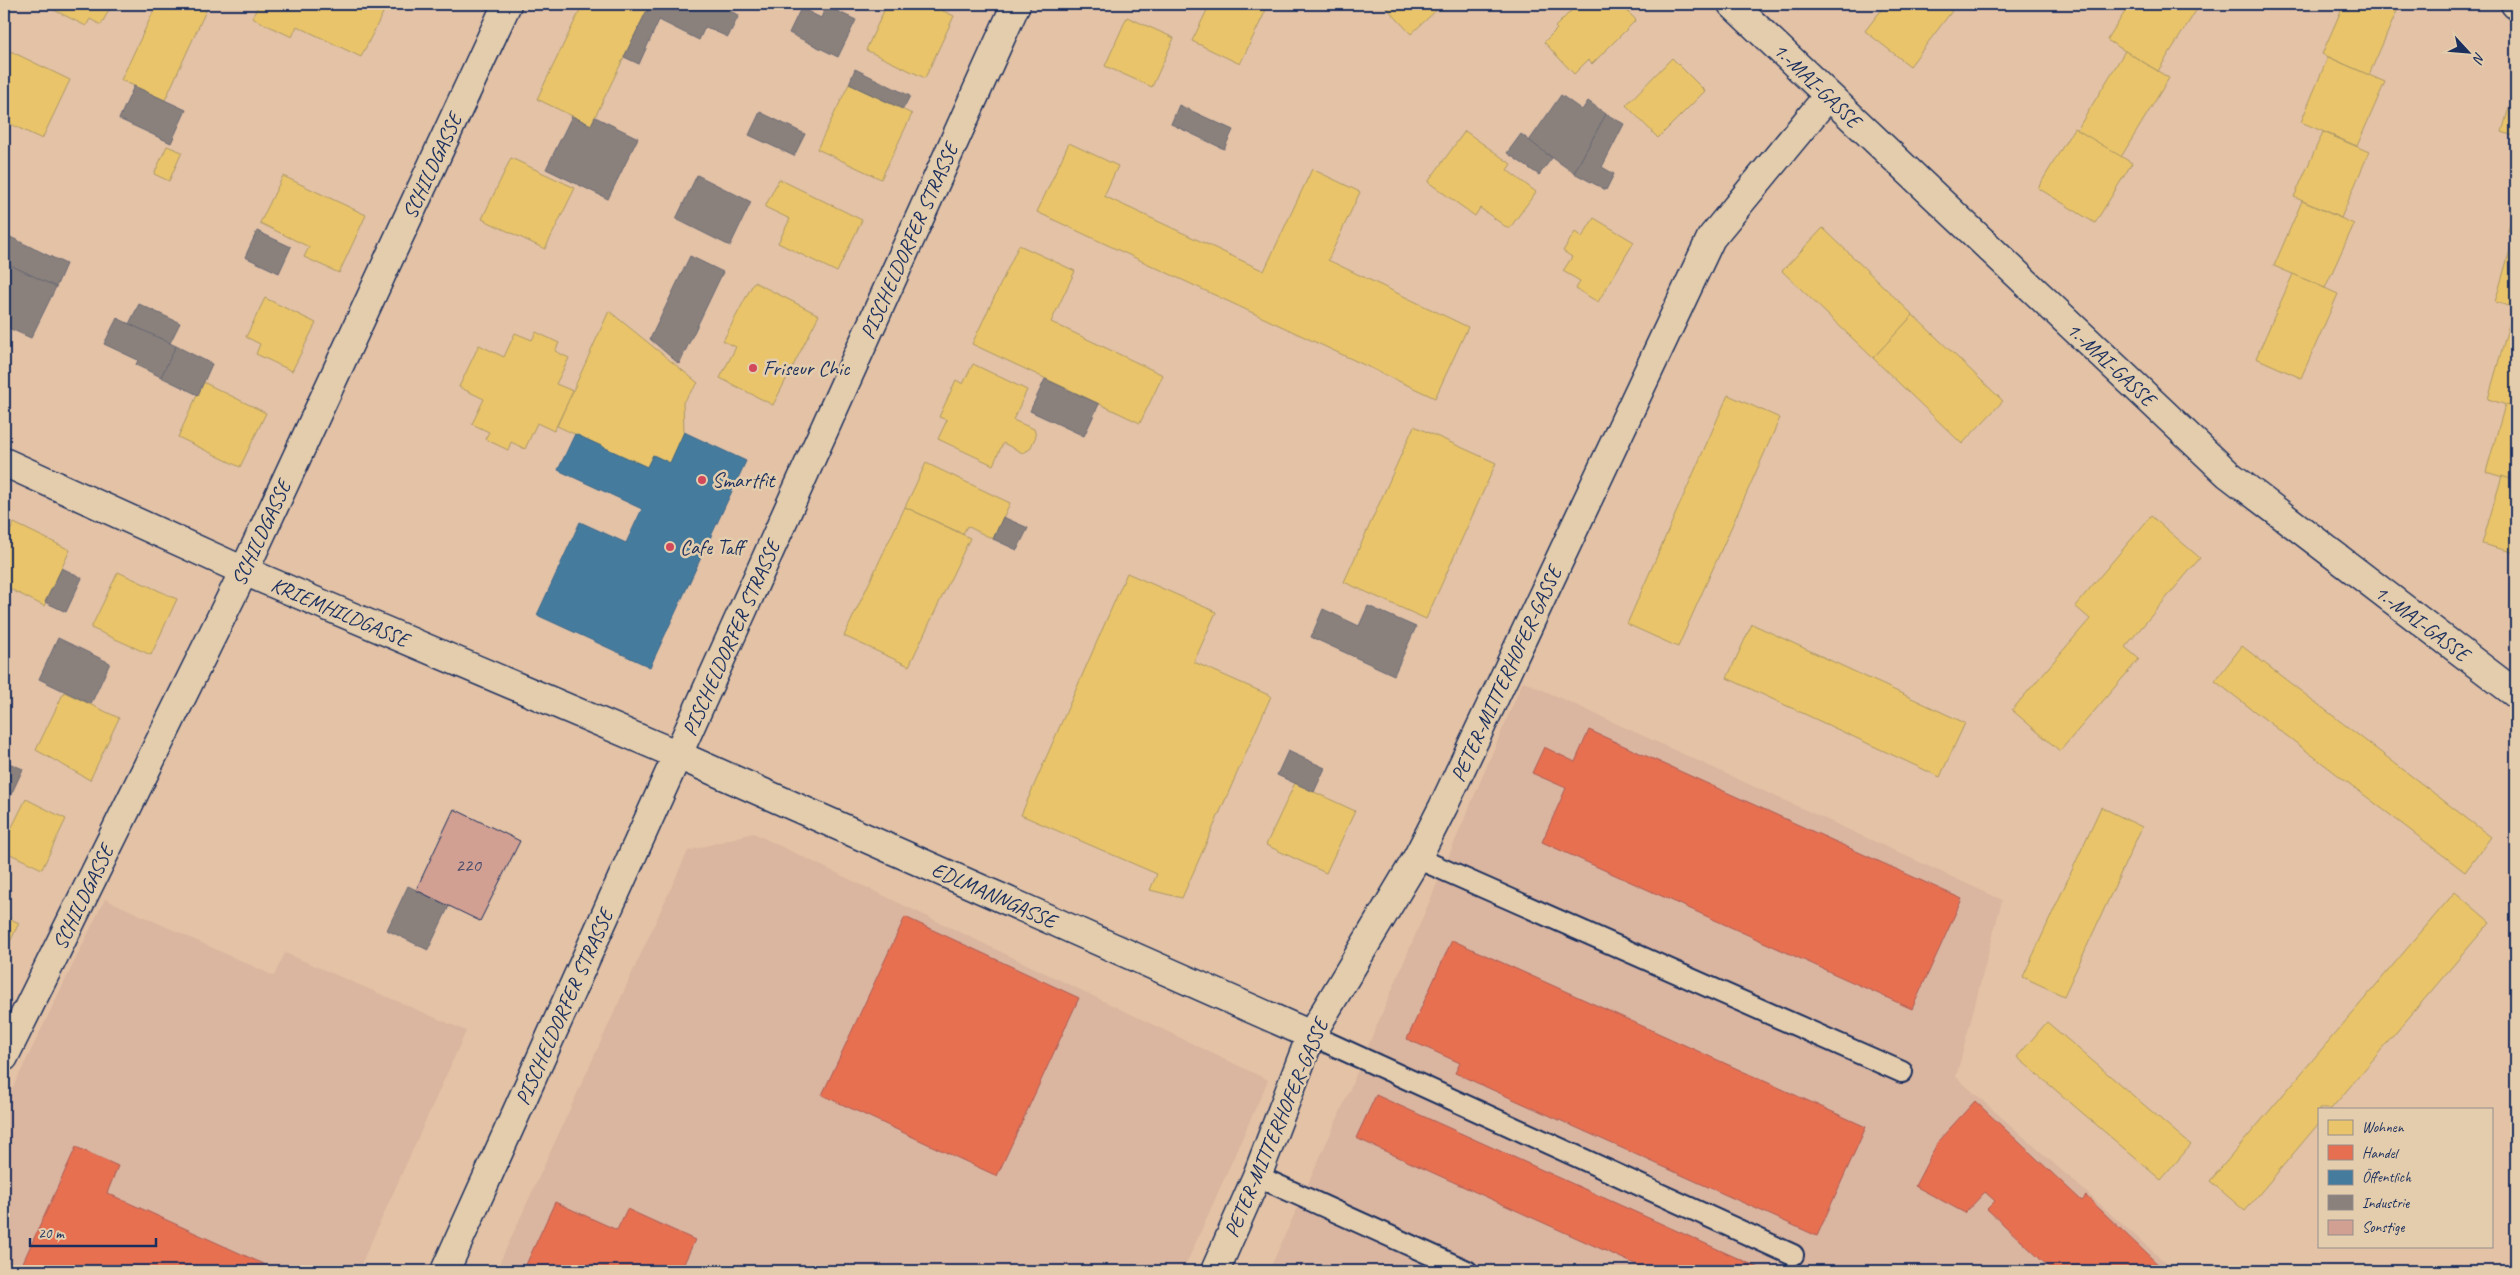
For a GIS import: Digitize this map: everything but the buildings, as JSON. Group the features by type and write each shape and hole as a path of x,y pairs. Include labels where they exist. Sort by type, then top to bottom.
{"street":[{"name":"SCHILDGASSE","path":"4,1057 244,571 507,4"},
{"name":"PISCHELDORFER STRASSE","path":"445,1271 1016,4"},
{"name":"1.-MAI-GASSE","path":"1732,4 2228,474 2516,694"},
{"name":"PETER-MITTERHOFER-GASSE","path":"1215,1271 1257,1176 1311,1035 1417,858 1443,808 1711,238 1828,96"},
{"name":"KRIEMHILDGASSE","path":"4,462 244,571 678,755"},
{"name":"EDLMANNGASSE","path":"678,755 1311,1035"}],"lane":[{"path":"1417,858 1902,1072"},
{"path":"1311,1035 1793,1255"},
{"path":"1257,1176 1467,1271"}],"shaded area":[{"path":"1523,681 2002,900 1956,1077 2175,1271 1269,1271 1339,1115"},
{"path":"753,833 1268,1080 1183,1271 496,1271 688,851"},
{"path":"105,899 274,976 285,953 466,1031 358,1271 4,1271 4,1106"}],"place":[{"name":"Friseur Chic","path":"753,368"},
{"name":"Smartfit","path":"702,480"},
{"name":"Cafe Taff","path":"670,547"}]}
